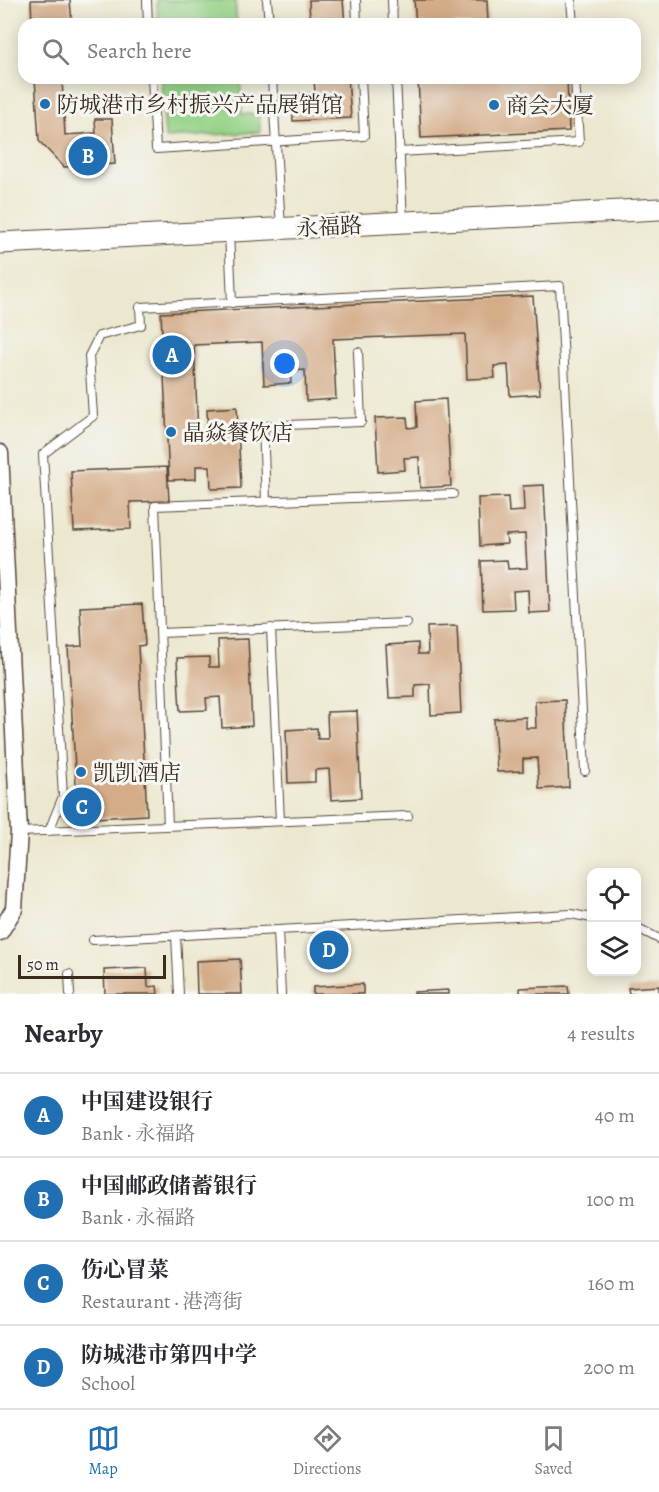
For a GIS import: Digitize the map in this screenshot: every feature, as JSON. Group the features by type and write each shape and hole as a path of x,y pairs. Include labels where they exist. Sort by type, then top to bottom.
{"street":[{"name":"永福路","path":"0,243 659,209"},
{"path":"0,453 4,606 19,832 14,909 0,932"}],"lane":[{"path":"147,0 148,18"},
{"path":"267,0 268,18"},
{"path":"356,0 357,18"},
{"path":"392,0 393,18"},
{"path":"571,0 572,18"},
{"path":"152,84 156,149 364,136 361,84"},
{"path":"272,84 281,228"},
{"path":"396,84 403,222"},
{"path":"399,152 579,142 575,84"},
{"path":"229,231 232,303"},
{"path":"49,831 63,796 43,454 93,416 89,356 99,336 141,325 140,307 560,286 585,771"},
{"path":"266,501 263,426 361,422 358,352"},
{"path":"168,826 155,506 453,494"},
{"path":"160,633 407,623"},
{"path":"271,628 279,821"},
{"path":"19,832 408,816"},
{"path":"93,940 571,914 587,917"},
{"path":"278,930 281,994"},
{"path":"641,930 659,939"},
{"path":"176,936 179,994"},
{"path":"69,974 70,994"}],"green space":[{"path":"157,0 235,0 237,18 158,18"},
{"path":"161,84 240,84 242,114 259,114 260,132 165,138"}],"building":[{"path":"31,0 70,0 72,18 32,18"},
{"path":"309,0 343,0 344,18 310,18"},
{"path":"414,0 487,0 488,18 416,18"},
{"path":"35,84 62,84 65,135 96,133 95,119 112,119 115,164 64,167 39,141"},
{"path":"314,84 348,84 351,118 293,121 292,94 315,93"},
{"name":"商会大厦","path":"418,84 567,84 569,131 421,138"},
{"path":"533,296 540,394 510,396 508,365 494,366 495,378 467,379 465,334 333,339 336,399 306,401 305,370 290,371 291,383 264,385 262,342 194,345 198,433 208,433 207,409 237,407 241,488 211,489 210,466 196,466 196,479 169,480 161,313"},
{"path":"446,399 451,486 420,488 419,457 404,458 405,470 378,472 375,418 407,417 408,428 417,427 416,401"},
{"path":"167,467 169,501 130,502 131,529 74,531 71,471"},
{"path":"544,485 550,612 529,613 528,590 513,591 514,609 483,610 481,561 507,560 508,569 527,568 525,534 506,535 507,544 480,546 478,498 508,497 509,512 524,511 523,486"},
{"path":"142,604 145,645 138,646 147,815 78,819 68,647 82,646 80,607"},
{"path":"457,626 461,713 431,715 430,684 415,685 415,697 389,698 386,645 418,643 418,654 428,654 427,627"},
{"path":"248,639 252,726 222,728 220,697 206,698 207,710 180,711 177,658 209,657 209,667 219,667 218,640"},
{"path":"565,700 569,787 539,789 537,758 523,759 523,771 497,772 494,719 526,717 526,728 536,728 535,701"},
{"path":"357,711 361,798 331,800 329,769 315,770 315,782 288,783 286,730 317,728 318,739 328,739 327,712"},
{"path":"240,959 242,994 197,994 196,961"},
{"path":"147,968 148,987 157,986 158,994 105,994 104,970"},
{"path":"363,984 363,994 313,994 313,987"},
{"path":"568,986 569,994 520,994 520,988"},
{"path":"659,986 659,994 629,994 628,988"},
{"path":"448,990 448,994 414,994 414,992"}],"place":[{"name":"防城港市乡村振兴产品展销馆","path":"45,104"},
{"name":"商会大厦","path":"494,105"},
{"name":"中国邮政储蓄银行","path":"88,156"},
{"name":"中国建设银行","path":"172,355"},
{"name":"晶焱餐饮店","path":"171,432"},
{"name":"凯凯酒店","path":"81,772"},
{"name":"伤心冒菜","path":"82,807"},
{"name":"防城港市第四中学","path":"329,950"}]}
